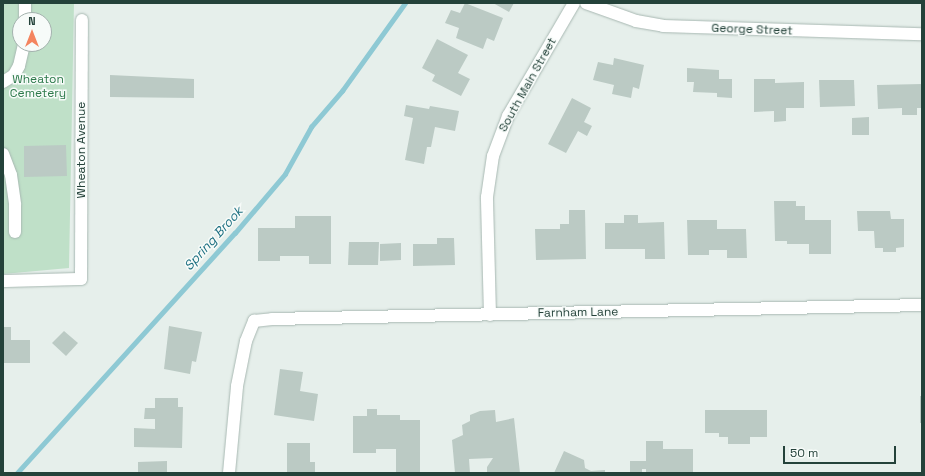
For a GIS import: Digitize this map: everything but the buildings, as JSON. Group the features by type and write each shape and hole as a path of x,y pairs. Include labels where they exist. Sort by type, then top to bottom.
{"street":[{"name":"South Main Street","path":"490,315 487,197 493,156 508,116 574,3"},
{"name":"George Street","path":"586,3 636,21 669,27 922,34"},
{"name":"Wheaton Avenue","path":"3,281 81,279 82,20"},
{"path":"3,82 14,75 19,66 22,52"},
{"path":"3,154 11,175 15,205 15,232"},
{"name":"Farnham Lane","path":"229,473 234,404 246,341 254,322 272,319 922,305"}],"green space":[{"name":"Wheaton Cemetery","path":"3,3 74,3 69,268 3,274"}],"waterway":[{"name":"Spring Brook","path":"17,473 235,233 285,174 311,127 342,91 405,3"}]}
